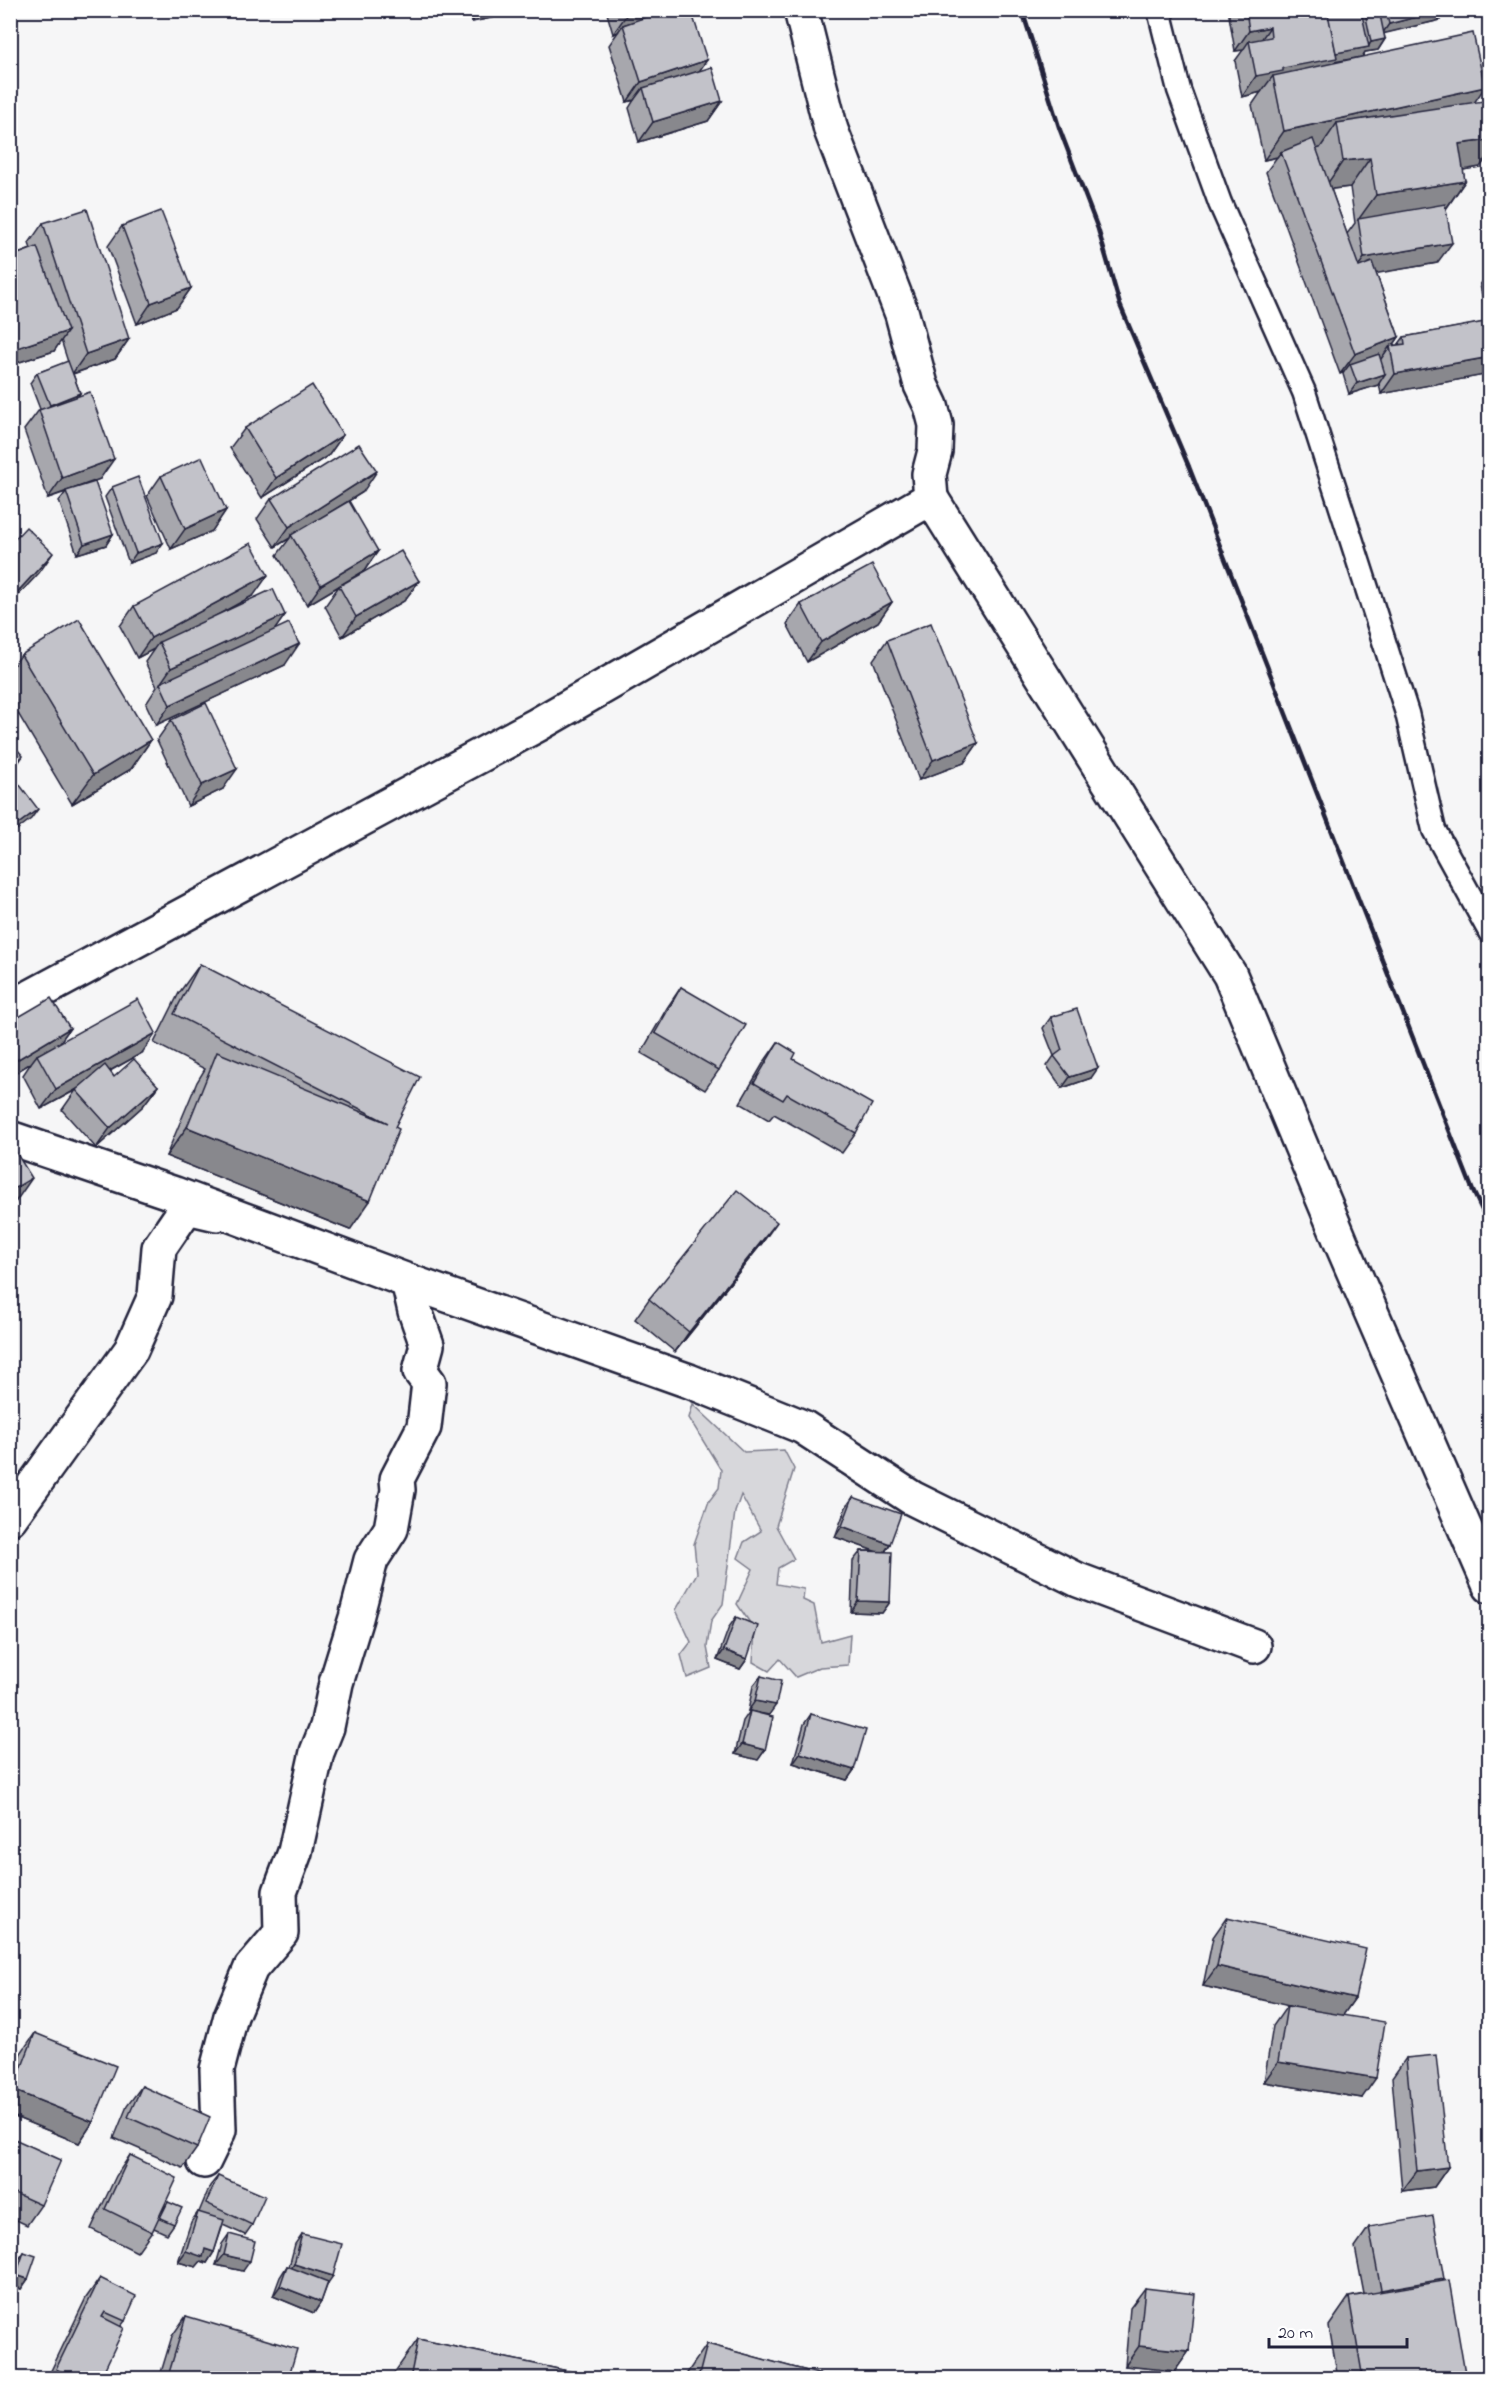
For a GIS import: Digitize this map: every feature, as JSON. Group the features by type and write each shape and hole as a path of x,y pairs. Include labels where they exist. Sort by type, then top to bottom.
{"street":[{"path":"801,10 831,130 902,314 921,386 931,406 936,425 935,451 929,474 931,498 1230,975 1343,1247 1490,1586"},
{"path":"10,1008 537,725 931,498"},
{"path":"10,1138 689,1381 803,1427 912,1498 1077,1580 1254,1646"},
{"path":"10,1518 131,1350 155,1296 159,1248 188,1207 239,1219"},
{"path":"204,2162 219,2130 217,2070 231,2016 251,1968 281,1933 280,1892 295,1852 317,1752 327,1727 336,1683 356,1618 370,1560 391,1528 398,1490 397,1479 424,1427 429,1383 420,1371 427,1345 415,1311 408,1281"}],"lane":[{"path":"1158,10 1179,90 1220,203 1304,392 1407,713 1434,830 1490,932"}],"shaded area":[{"path":"693,1404 744,1452 784,1450 794,1469 776,1526 794,1559 778,1568 776,1584 804,1589 803,1600 814,1605 821,1642 850,1634 848,1665 820,1667 796,1677 780,1659 769,1671 753,1662 755,1630 737,1604 753,1569 738,1558 744,1542 761,1531 741,1495 735,1512 723,1604 711,1621 707,1647 711,1668 687,1678 681,1655 691,1642 676,1610 697,1573 694,1544 709,1501 719,1488 721,1470 689,1418"}],"building":[{"path":"666,10 691,10 707,60 641,82 623,25"},
{"path":"1246,10 1328,10 1337,58 1283,68 1283,71 1256,76 1249,41 1271,37 1270,27 1249,31"},
{"path":"1330,10 1361,10 1369,47 1336,53 1328,14 1331,14"},
{"path":"1379,10 1385,39 1371,42 1365,12"},
{"path":"1386,10 1444,10 1389,24"},
{"path":"1473,33 1485,87 1284,131 1273,76"},
{"path":"712,67 722,101 653,122 643,88"},
{"path":"1490,100 1490,140 1459,144 1465,181 1376,195 1370,158 1343,161 1337,123"},
{"path":"1313,139 1359,267 1372,262 1399,337 1355,354 1281,152"},
{"path":"1445,204 1452,243 1364,258 1358,219"},
{"path":"87,209 129,339 86,354 43,223"},
{"path":"161,211 191,288 151,303 122,226"},
{"path":"37,247 68,331 14,349 10,339 10,257"},
{"path":"1490,321 1490,357 1395,374 1390,346 1405,344 1404,337"},
{"path":"1379,354 1385,374 1357,383 1350,364"},
{"path":"68,361 80,393 50,405 37,373"},
{"path":"312,385 343,435 276,478 245,428"},
{"path":"90,392 114,459 62,478 39,410"},
{"path":"359,444 377,471 289,527 271,499"},
{"path":"202,457 226,510 185,529 161,476"},
{"path":"138,477 163,543 136,553 112,487"},
{"path":"95,482 113,534 84,544 66,491"},
{"path":"349,501 378,551 321,585 291,535"},
{"path":"26,527 53,553 10,600 10,544"},
{"path":"251,543 268,575 151,638 134,606"},
{"path":"401,551 419,581 356,617 339,586"},
{"path":"872,565 892,602 821,642 801,604"},
{"path":"273,589 285,615 171,668 159,642"},
{"path":"79,619 151,740 93,775 21,655"},
{"path":"289,623 299,644 170,705 160,683"},
{"path":"931,623 978,743 933,760 887,640"},
{"path":"206,703 237,769 202,785 171,720"},
{"path":"10,741 23,756 14,764 10,760 14,753 10,749"},
{"path":"10,772 38,809 10,830"},
{"path":"200,964 420,1077 395,1127 399,1129 370,1201 187,1127 217,1052 388,1123 174,1014"},
{"path":"681,987 746,1025 719,1070 655,1033"},
{"path":"51,998 70,1028 10,1064 10,1022"},
{"path":"138,999 156,1033 56,1089 37,1055"},
{"path":"1077,1009 1098,1068 1070,1077 1054,1056 1062,1050 1051,1017"},
{"path":"778,1042 796,1053 793,1059 872,1104 856,1133 787,1094 783,1100 754,1083"},
{"path":"134,1059 158,1086 110,1128 76,1090 105,1065 114,1077"},
{"path":"10,1143 32,1178 10,1191"},
{"path":"737,1190 777,1222 689,1332 649,1299"},
{"path":"853,1497 901,1514 890,1544 842,1526"},
{"path":"861,1551 892,1552 890,1602 858,1601"},
{"path":"736,1617 758,1626 747,1659 724,1650"},
{"path":"761,1676 781,1681 776,1705 755,1701"},
{"path":"750,1711 773,1717 765,1750 742,1744"},
{"path":"811,1714 866,1730 854,1770 800,1753"},
{"path":"1227,1917 1366,1949 1355,1998 1217,1966"},
{"path":"1287,2006 1385,2022 1376,2078 1278,2062"},
{"path":"35,2033 116,2066 93,2122 13,2090"},
{"path":"1436,2055 1448,2167 1417,2171 1406,2058"},
{"path":"142,2086 210,2117 197,2148 128,2117"},
{"path":"10,2137 61,2160 41,2205 10,2191"},
{"path":"130,2155 177,2178 152,2232 105,2209"},
{"path":"218,2176 265,2196 252,2225 206,2203"},
{"path":"168,2202 182,2208 174,2224 160,2218"},
{"path":"198,2212 224,2220 214,2252 205,2249 203,2257 186,2251"},
{"path":"1433,2216 1444,2279 1381,2290 1369,2227"},
{"path":"229,2234 255,2241 250,2261 224,2255"},
{"path":"302,2234 342,2244 333,2276 294,2264"},
{"path":"24,2252 36,2256 28,2279 16,2275"},
{"path":"287,2266 328,2282 321,2302 280,2286"},
{"path":"10,2269 15,2271 10,2283"},
{"path":"100,2278 136,2296 125,2321 105,2312 102,2317 124,2328 100,2379 75,2379 56,2369"},
{"path":"1449,2280 1466,2379 1363,2379 1349,2297"},
{"path":"1145,2288 1195,2294 1189,2351 1139,2346"},
{"path":"186,2316 297,2349 288,2379 186,2379 169,2373"},
{"path":"418,2339 605,2379 410,2379"},
{"path":"707,2344 837,2379 698,2379"}],"railway":[{"path":"1022,10 1060,130 1098,229 1120,305 1189,467 1473,1191 1490,1227"}]}
